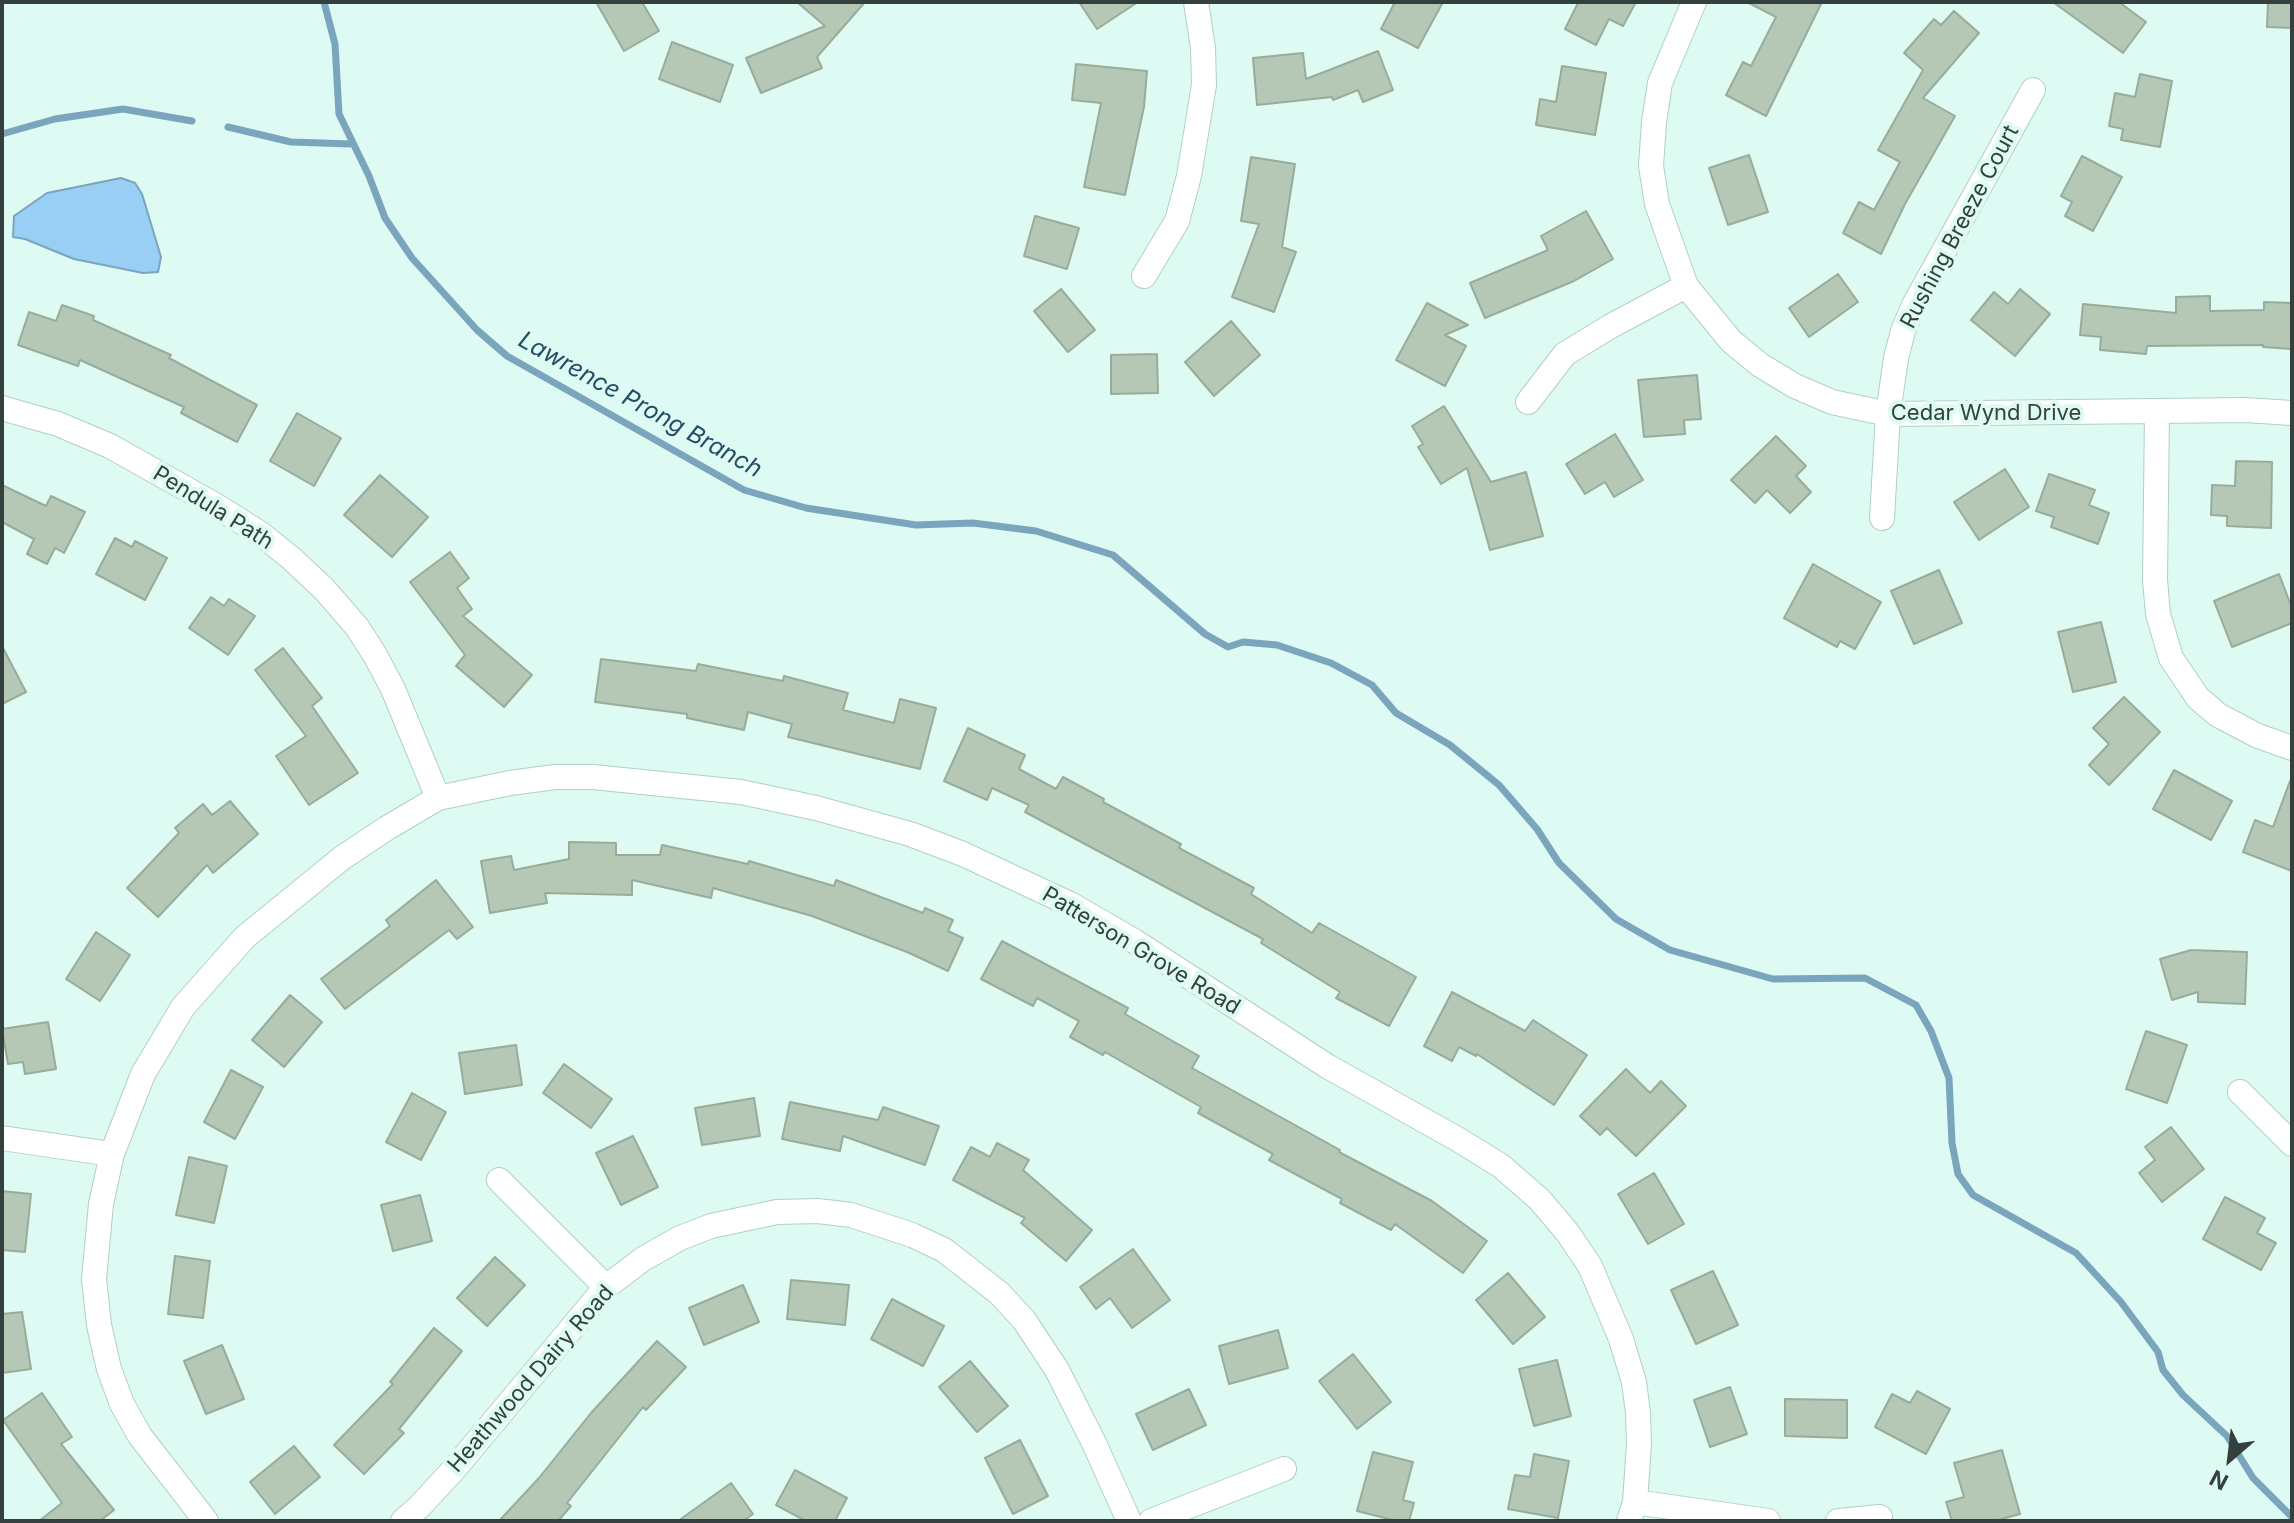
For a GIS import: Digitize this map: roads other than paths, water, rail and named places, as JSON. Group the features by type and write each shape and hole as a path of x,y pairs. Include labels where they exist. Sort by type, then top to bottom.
{"street":[{"name":"Cedar Wynd Drive","path":"1694,2 1660,83 1651,166 1657,204 1686,286 1731,341 1760,365 1795,386 1832,402 1888,414 2245,410 2292,413"},
{"path":"1144,276 1177,221 1189,176 1204,85 1200,3"},
{"name":"Rushing Breeze Court","path":"1882,518 1888,414 1896,358 1914,305 2033,90"},
{"path":"1528,402 1565,354 1686,286"},
{"name":"Pendula Path","path":"2,408 58,424 110,446 215,505 261,534 292,559 324,589 357,627 375,655 393,689 438,798"},
{"path":"2157,412 2155,580 2158,614 2171,658 2198,698 2218,715 2258,736 2292,748"},
{"name":"Patterson Grove Road","path":"206,1521 140,1436 122,1404 109,1369 99,1325 94,1279 101,1204 112,1154 131,1099 159,1044 212,972 245,937 317,878 387,828 438,798 555,777 668,783 756,795 910,834 963,854 1059,898 1134,941 1327,1066 1501,1166 1539,1199 1567,1232 1590,1266 1621,1339 1634,1382 1638,1413 1639,1444 1632,1511"},
{"path":"2240,1092 2292,1144"},
{"path":"2,1138 112,1154"},
{"path":"499,1180 606,1287"},
{"name":"Heathwood Dairy Road","path":"403,1521 455,1468 606,1287 643,1259 680,1238 744,1218 777,1212 818,1211 851,1215 912,1235 944,1250 999,1293 1024,1320 1057,1370 1129,1521"},
{"path":"1151,1521 1284,1469"},
{"path":"1632,1511 1768,1521"},
{"path":"1838,1521 1880,1517"}],"water":[{"path":"121,178 135,183 142,194 161,257 158,272 143,273 74,259 13,237 14,216 47,193"}],"waterway":[{"name":"Lawrence Prong Branch","path":"324,2 335,44 339,114 385,218 412,258 477,330 507,356 744,490 806,508 916,525 973,523 1036,531 1113,555 1205,634 1228,647 1243,642 1277,645 1331,663 1372,685 1396,713 1450,745 1499,785 1537,829 1559,863 1616,919 1670,950 1773,979 1865,978 1916,1005 1931,1031 1949,1078 1952,1143 1958,1174 1973,1195 2076,1253 2121,1302 2158,1352 2163,1370 2183,1395 2227,1436 2253,1478 2292,1517"},
{"path":"2,134 55,119 123,109 192,121"},
{"path":"228,127 291,142 351,144"}]}
